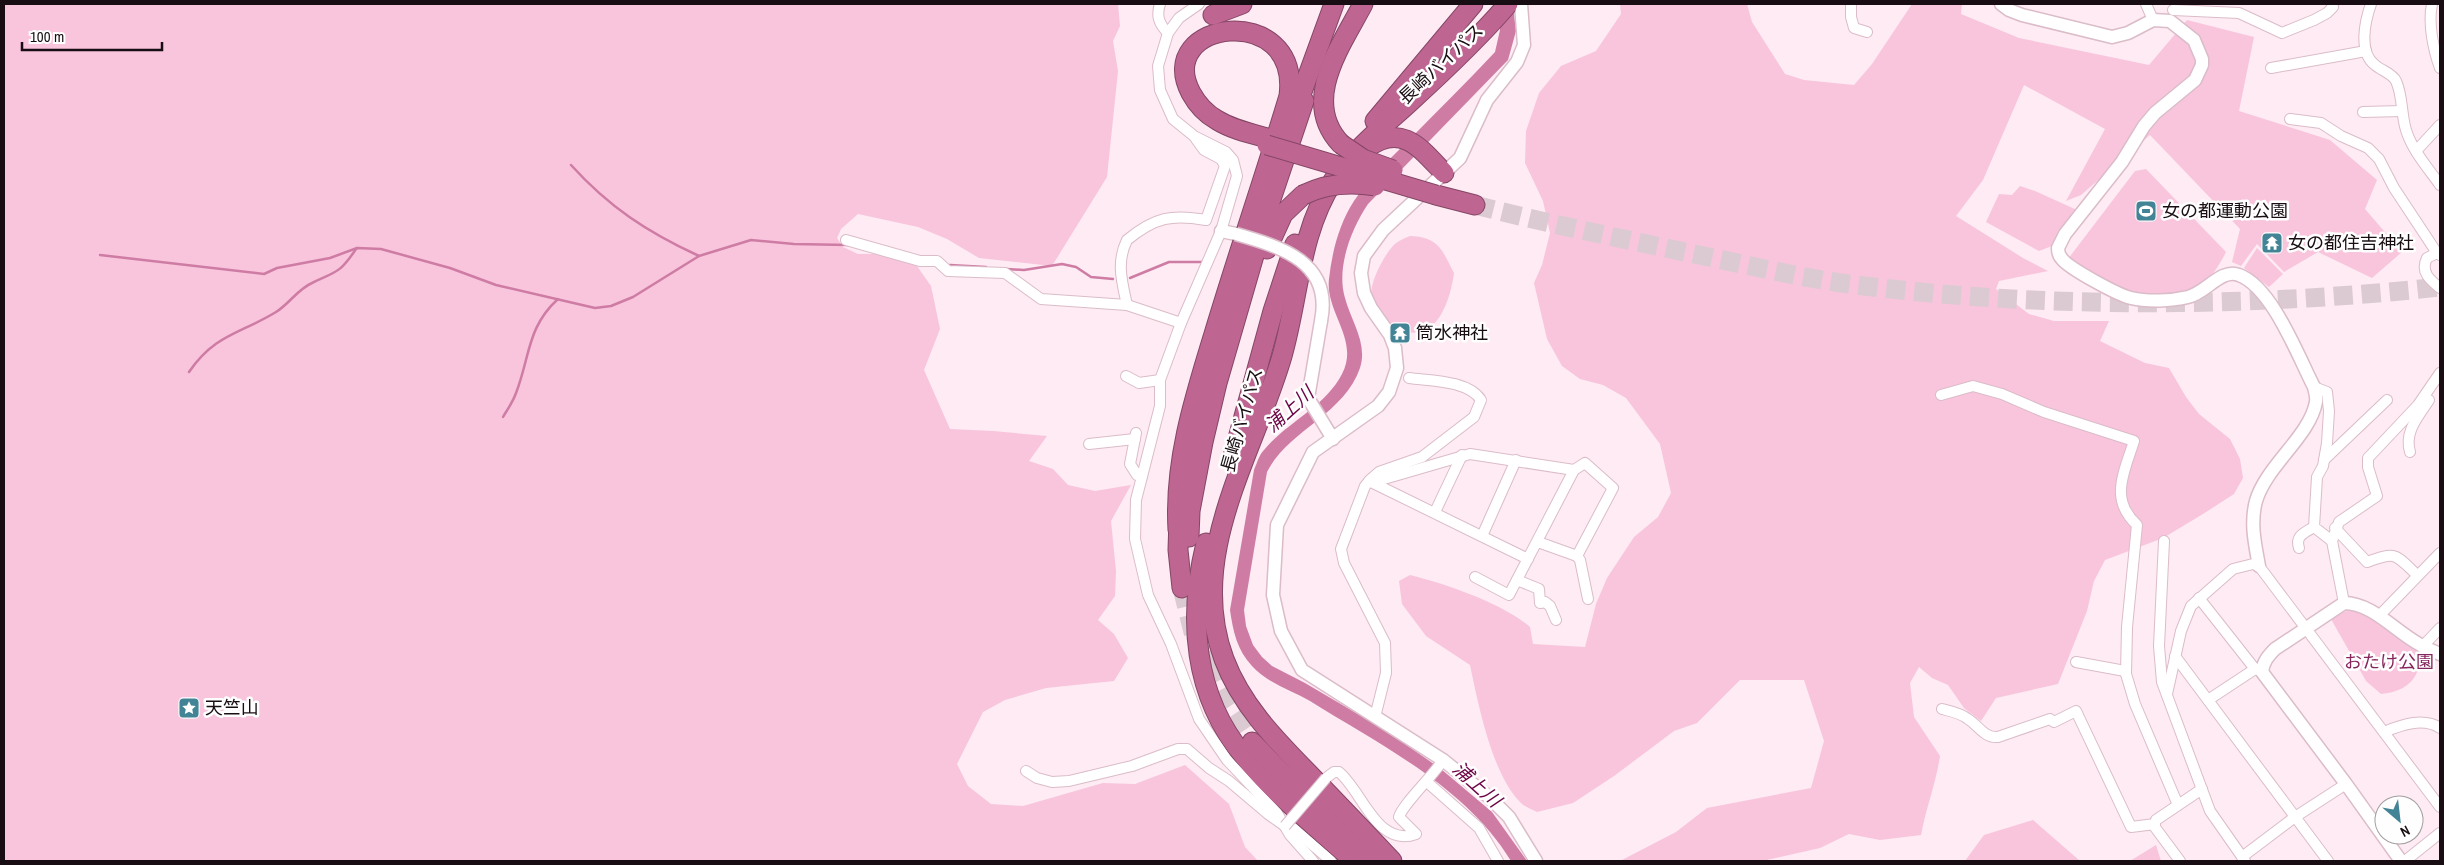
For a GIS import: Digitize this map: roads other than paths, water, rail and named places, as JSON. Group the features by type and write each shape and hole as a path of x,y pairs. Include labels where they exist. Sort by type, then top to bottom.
{"highway":[{"path":"1242,4 1215,14 1192,30 1179,53 1177,80 1186,103 1196,116 1226,132 1440,186"},
{"path":"1178,530 1182,492 1191,450 1228,319 1289,127 1334,4"},
{"name":"長崎バイパス","path":"1191,568 1189,532 1194,488 1202,442 1217,383 1266,214 1293,129 1341,4"},
{"path":"1363,4 1332,64 1324,88 1323,104 1326,119 1332,133 1341,144 1364,159 1440,186 1475,203"},
{"path":"1368,130 1473,4"},
{"name":"長崎バイパス","path":"1354,861 1254,768 1227,733 1211,702 1202,674 1195,615 1202,559 1273,311 1303,220 1330,171 1368,130 1508,4"},
{"name":"長崎バイパス","path":"1384,858 1256,717 1231,676 1223,657 1214,616 1214,568 1223,520 1244,456 1271,393 1282,356 1293,316 1308,235 1322,200 1334,180 1352,157 1453,63 1495,14"},
{"path":"1182,588 1177,488 1188,426 1225,297 1289,96 1291,73 1285,52 1274,34 1259,24 1236,19 1224,21 1204,31 1192,47 1188,56 1186,71 1188,87 1201,107 1216,120 1269,142"},
{"path":"1322,200 1368,148 1385,138 1399,138 1413,143 1428,157 1440,186"},
{"path":"1194,488 1270,239 1283,214 1303,195 1322,187 1348,184 1440,186"},
{"path":"1218,667 1234,698 1265,740 1384,858"},
{"path":"1252,742 1282,773 1384,858"}],"street":[{"path":"1160,4 1158,21 1168,33"},
{"path":"1199,4 1179,18 1168,33 1160,53 1158,66 1160,90 1173,119 1194,136 1226,152 1233,160 1237,176 1221,231 1181,323 1160,380 1160,406 1136,500 1134,532 1148,595 1171,644 1199,719 1227,760 1277,813 1290,835 1313,861"},
{"path":"1521,4 1524,46 1517,62 1487,100 1460,158 1440,186 1383,230 1364,256 1361,273 1364,293 1371,308 1390,334 1395,348 1397,368 1388,392 1378,406 1329,433 1314,452 1277,525 1274,595 1281,631 1302,670 1375,717 1489,797 1509,817 1536,861"},
{"path":"1851,4 1852,25 1854,28 1868,32"},
{"path":"2001,4 2009,10 2022,15 2112,37 2128,33 2173,12 2239,13 2282,33 2291,31 2327,13 2333,7 2332,4"},
{"path":"2146,4 2153,20"},
{"path":"2371,4 2364,37 2366,51 2374,64 2394,78 2400,93 2406,130 2416,151 2440,185"},
{"path":"2432,4 2430,13 2440,68"},
{"path":"2173,12 2198,47 2202,58 2200,72 2195,80 2155,113 2144,126 2122,162 2060,242 2059,254 2071,266 2118,294 2132,298 2189,297 2206,289 2226,274 2238,274 2256,284 2265,295 2314,387 2317,400 2313,413 2274,469 2256,500 2254,538 2259,566 2440,807"},
{"path":"2271,68 2366,51"},
{"path":"2363,112 2402,111"},
{"path":"2290,119 2321,123 2379,159 2394,188 2438,254 2427,258 2425,266 2428,277 2440,288"},
{"path":"2416,151 2440,125"},
{"path":"1127,305 1120,276 1120,260 1127,240 1167,217 1183,216 1206,220 1225,166 1221,158 1204,150 1194,136"},
{"path":"1221,231 1284,249 1302,262 1316,278 1324,306 1309,384 1310,404 1329,433"},
{"path":"846,240 920,261 937,260 948,271 959,270 1005,274 1041,299 1127,305 1181,323"},
{"path":"1126,376 1139,383 1160,380"},
{"path":"1375,717 1386,673 1385,643 1344,564 1341,549 1358,503 1370,480 1379,472 1422,457 1474,417 1481,400 1476,393 1466,388 1409,378"},
{"path":"2410,452 2407,443 2410,429 2436,389 2437,378"},
{"path":"2344,603 2332,541 2335,528 2339,522 2378,496 2368,467 2368,458 2418,405 2437,378"},
{"path":"1941,395 1973,386 2002,394 2044,412 2134,441 2121,480 2120,495 2122,507 2138,525 2127,626 2126,671 2135,704 2178,804"},
{"path":"2314,387 2324,389 2328,396 2329,412 2324,460 2317,477 2314,526"},
{"path":"2324,460 2388,400"},
{"path":"1089,444 1136,436 1130,464 1137,476 1142,476"},
{"path":"1370,480 1384,479 1470,454 1574,470"},
{"path":"1435,512 1462,455"},
{"path":"1482,536 1516,460"},
{"path":"1475,577 1509,595 1574,470 1585,463 1613,488 1576,556"},
{"path":"1370,480 1528,559"},
{"path":"2314,526 2332,541"},
{"path":"2299,548 2298,541 2300,535 2314,526"},
{"path":"2335,528 2367,562 2387,554 2392,555 2417,575"},
{"path":"2164,541 2159,646 2162,682 2210,812 2244,859 2295,817 2346,784"},
{"path":"1538,542 1576,556 1580,560 1588,599"},
{"path":"2379,616 2440,553"},
{"path":"2167,694 2181,631 2190,606 2233,569 2253,564 2259,566"},
{"path":"1517,580 1539,589 1540,603 1545,602 1550,606 1556,620"},
{"path":"2199,598 2258,670 2403,861 2440,833"},
{"path":"2208,700 2258,670 2271,653 2344,603 2355,603 2379,616 2423,646 2440,654"},
{"path":"2423,646 2440,628"},
{"path":"2175,656 2328,861"},
{"path":"2076,662 2126,671"},
{"path":"1942,709 1968,718 1992,738 2050,719 2054,722 2076,711 2131,827 2155,824"},
{"path":"2384,732 2410,724 2424,723 2440,728"},
{"path":"1026,771 1037,778 1052,782 1069,781 1132,766 1178,749 1187,749 1286,826 1293,828 1331,861"},
{"path":"1286,826 1326,778 1334,772 1338,772 1347,779 1380,825 1396,837 1405,838 1416,834 1402,823 1399,817 1400,810 1427,782 1441,762"},
{"path":"1427,782 1479,828 1498,861"},
{"path":"2180,861 2154,826 2156,820 2202,789"}],"waterway":[{"path":"571,165 614,206 662,238 699,256"},
{"path":"100,255 264,274 277,268 330,258 357,248 381,249 450,268 496,285 595,308 611,306 633,297 699,256 751,240 794,244 848,245"},
{"path":"189,372 199,359 218,342 276,312 307,286 342,267 356,249"},
{"path":"1130,278 1169,262 1202,262"},
{"path":"1007,269 1024,270 1062,264 1076,267 1091,277 1113,279"},
{"path":"950,265 986,267"},
{"path":"503,417 512,403 521,380 531,343 540,320 558,299"}],"tunnel":[{"path":"1475,205 1531,219 1764,269 1851,284 1944,294 2085,302 2228,302 2299,299 2440,287"},
{"path":"1191,569 1200,615 1218,667"},
{"path":"1182,588 1194,636"},
{"path":"1206,666 1224,700 1252,742"}],"place":[{"name":"女の都運動公園","path":"2146,211"},
{"name":"女の都住吉神社","path":"2272,243"},
{"name":"筒水神社","path":"1400,333"},
{"name":"天竺山","path":"189,708"}],"water label":[{"name":"浦上川","path":"1289,409"},
{"name":"浦上川","path":"1477,784"}],"park label":[{"name":"おたけ公園","path":"2389,662"}]}
